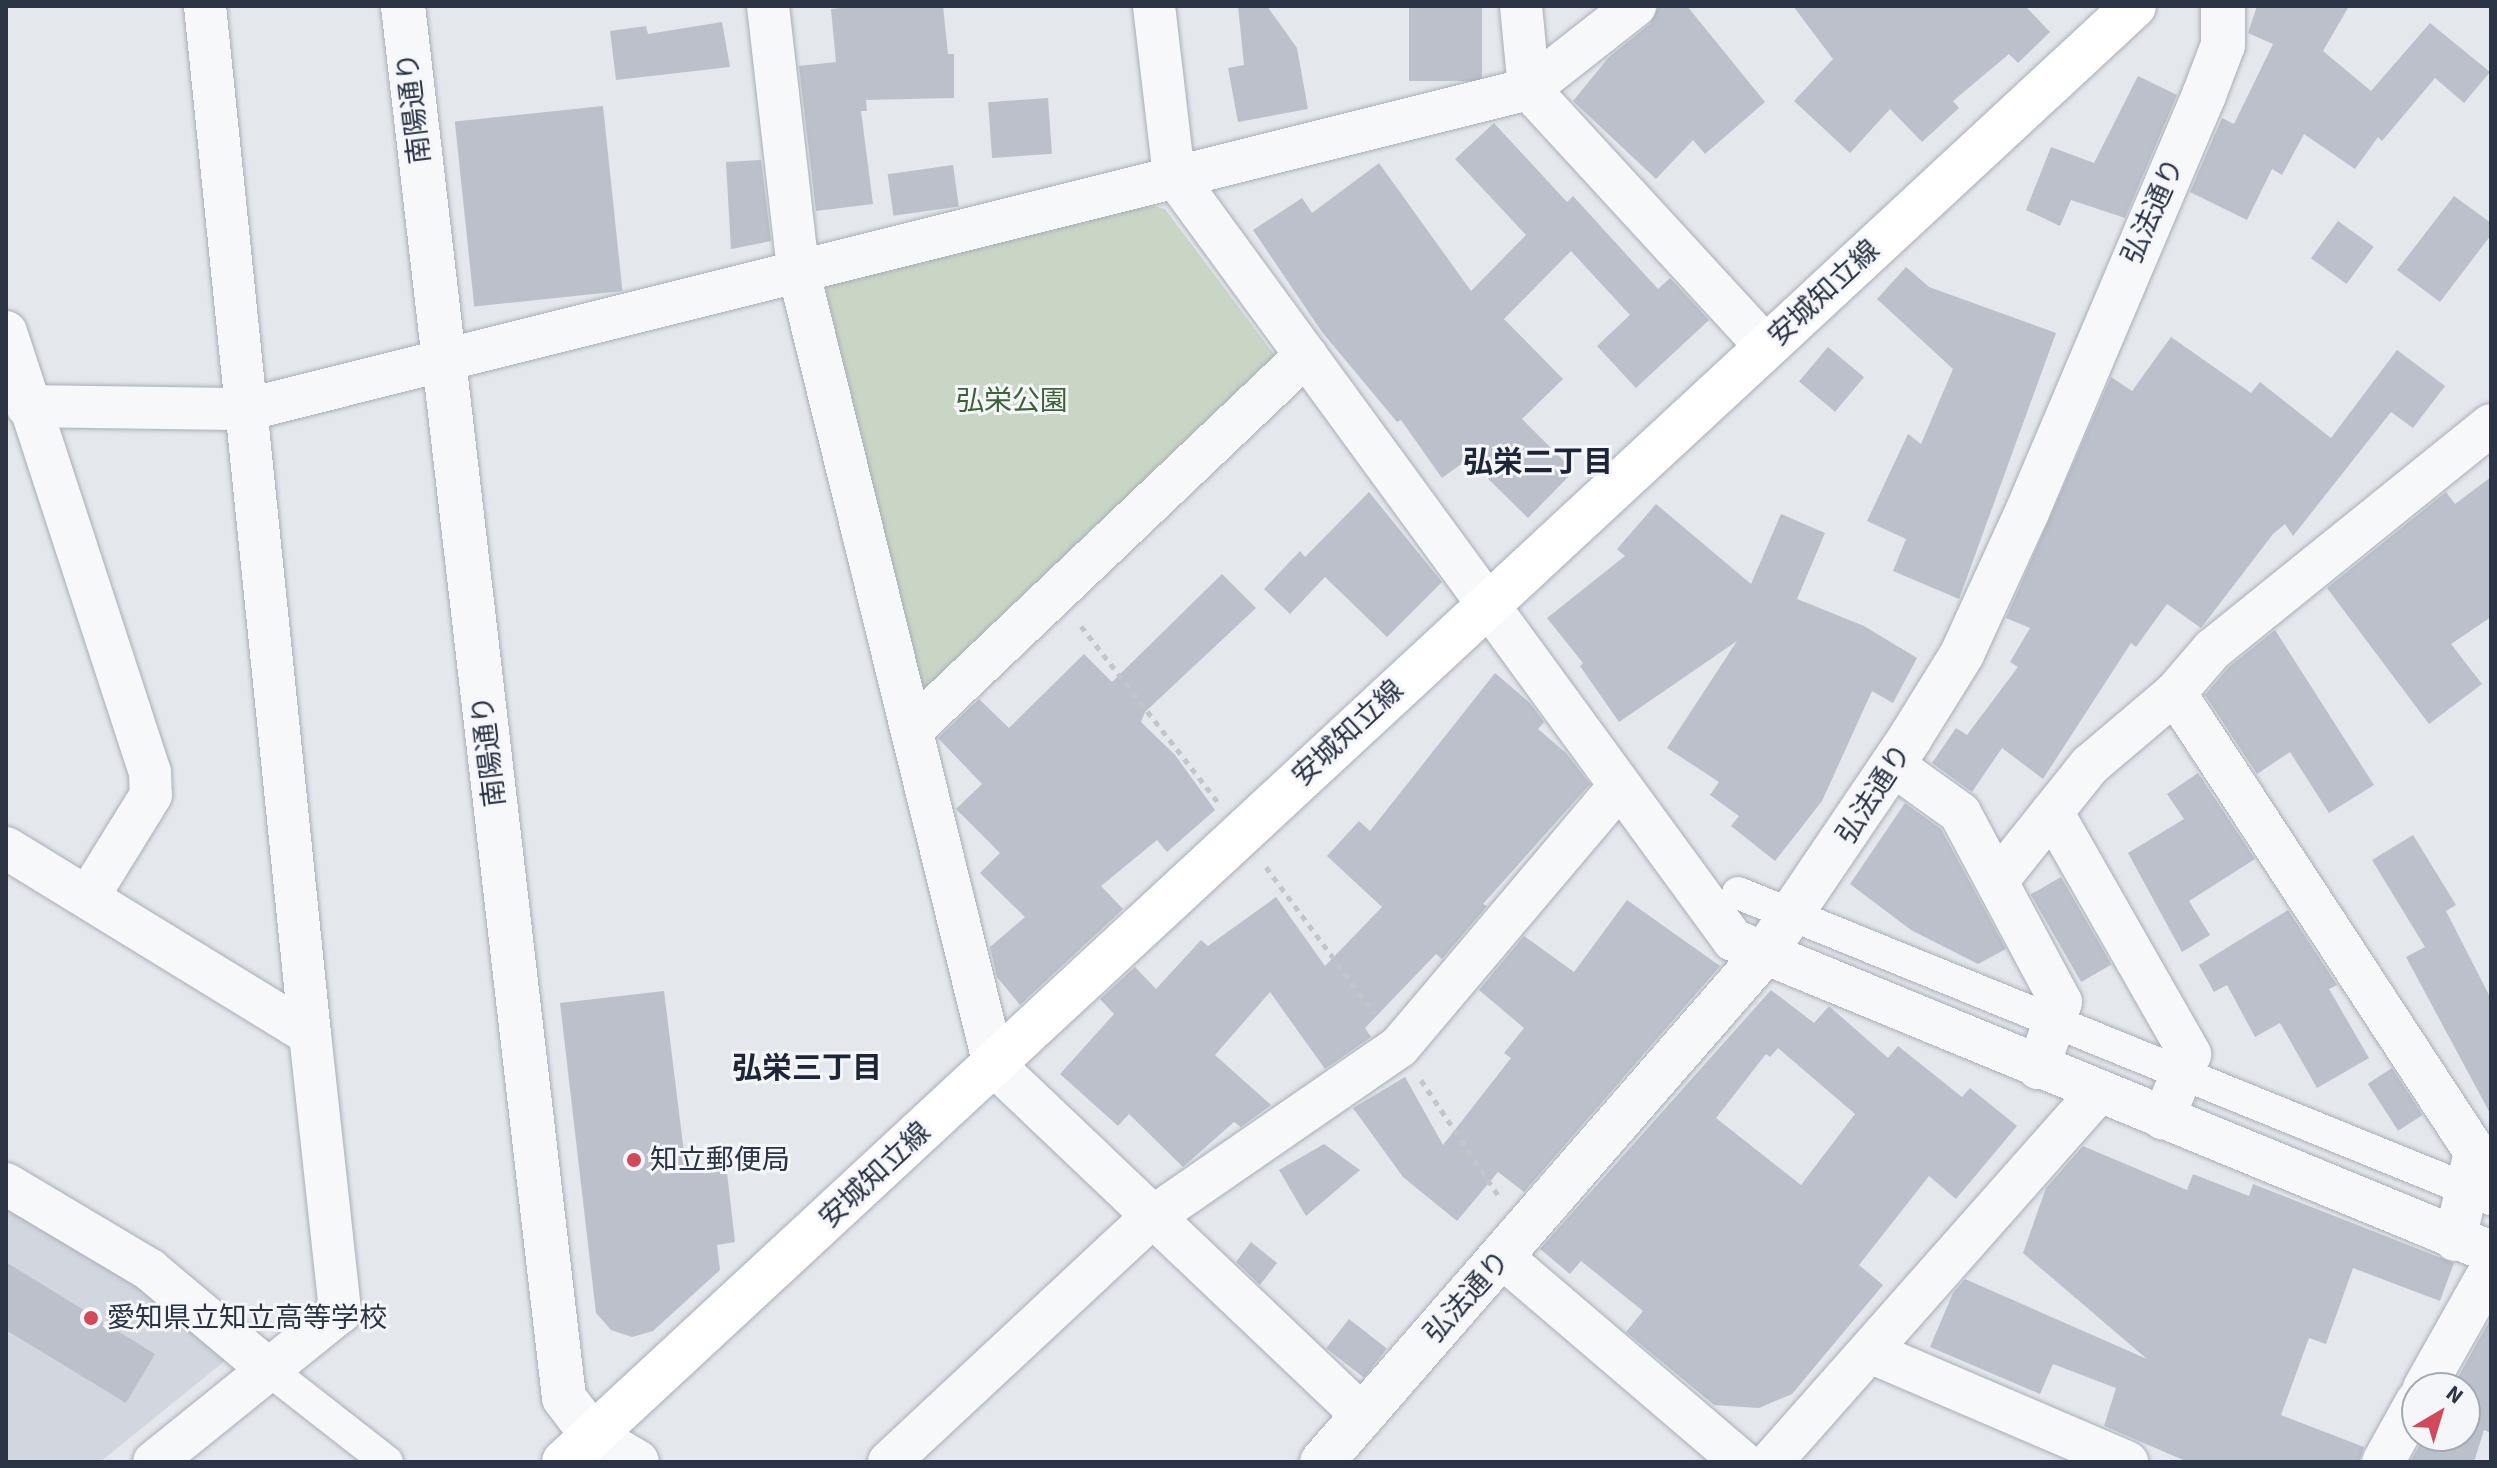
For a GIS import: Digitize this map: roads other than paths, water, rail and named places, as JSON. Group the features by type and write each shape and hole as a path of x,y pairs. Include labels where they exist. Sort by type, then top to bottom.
{"main road":[{"name":"安城知立線","path":"578,1449 2130,7"}],"street":[{"path":"154,1462 340,1312 205,6"},
{"name":"南陽通り","path":"403,6 564,1398 578,1449 637,1462"},
{"path":"768,6 798,269 994,1065 1151,1218 1362,1415"},
{"path":"1154,6 1174,175 1485,606 1733,940 2473,1246 2479,1194 2475,1152 2175,693"},
{"path":"1521,6 1529,89 1766,347"},
{"path":"27,406 249,409 444,357 1529,89 1635,6"},
{"name":"弘法通り","path":"1322,1462 1764,954 1794,916 1962,654 2027,512 2204,95 2223,45 2223,6"},
{"path":"6,332 27,406 150,772 151,795 88,897"},
{"path":"912,730 1306,355"},
{"path":"1997,881 2090,765 2175,693 2212,650 2491,425"},
{"path":"1893,765 1960,813 2061,1002 2038,1068"},
{"path":"889,1462 1151,1218 1399,1047 1618,788"},
{"path":"2052,812 2190,1054 2163,1119"},
{"path":"6,848 310,1034"},
{"path":"1738,893 2182,1076 2479,1194"},
{"path":"1771,1462 2098,1093"},
{"path":"6,1184 150,1270 268,1369 387,1462"},
{"path":"1513,1245 1742,1462"},
{"path":"2433,1372 2491,1269"},
{"path":"1870,1352 2127,1462"},
{"path":"2383,1462 2401,1430"}],"place":[{"name":"知立郵便局","path":"634,1160"},
{"name":"愛知県立知立高等学校","path":"91,1318"}],"district":[{"name":"弘栄二丁目","path":"1538,463"},
{"name":"弘栄三丁目","path":"807,1069"}],"park label":[{"name":"弘栄公園","path":"1012,401"}]}
